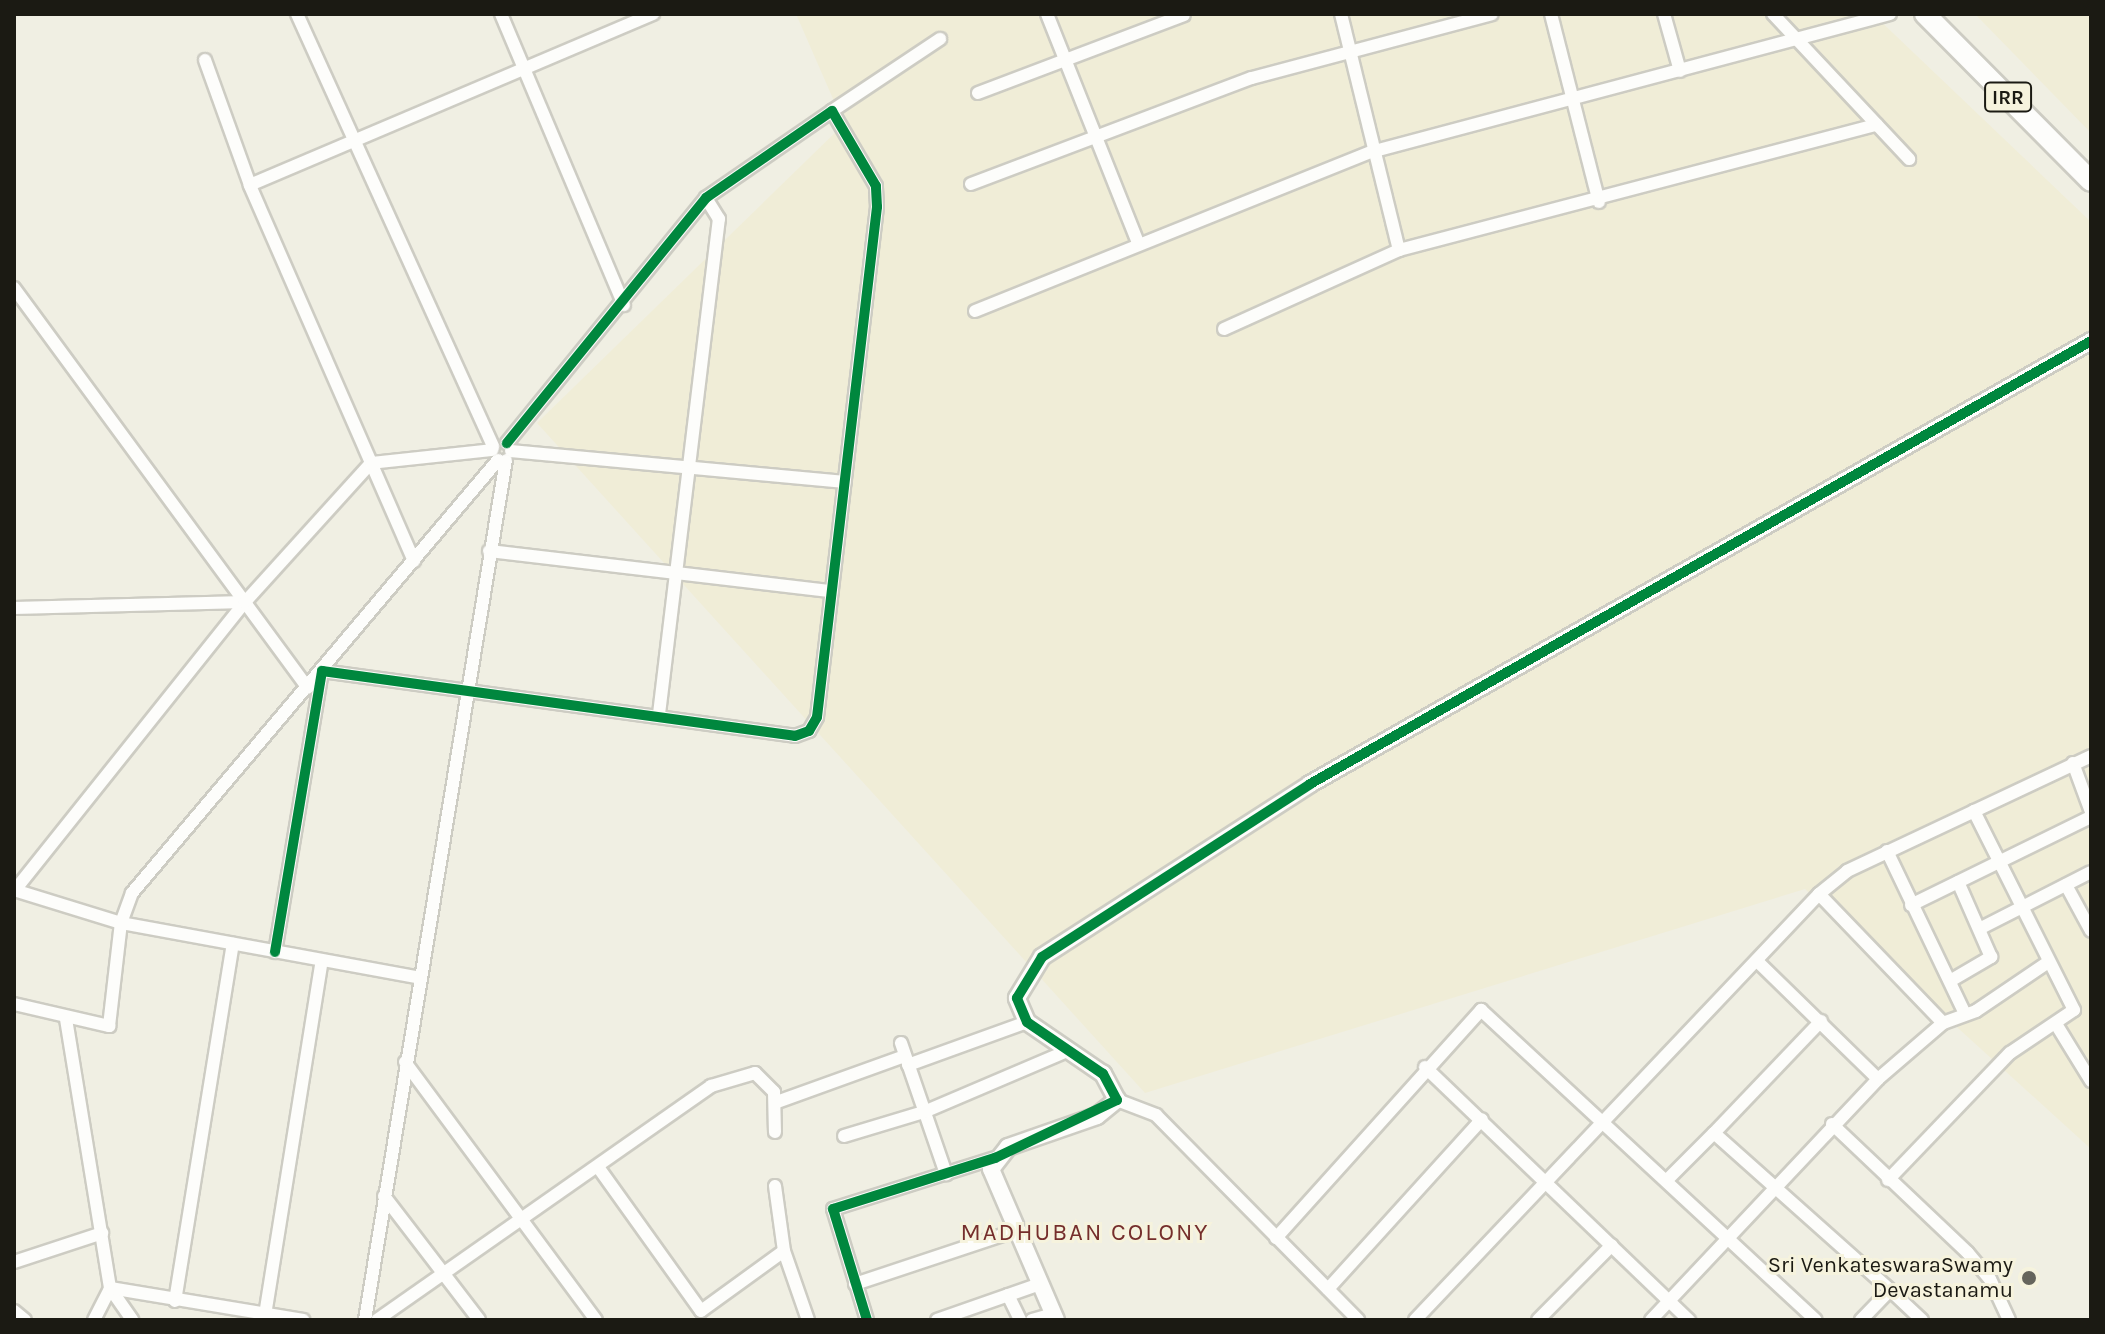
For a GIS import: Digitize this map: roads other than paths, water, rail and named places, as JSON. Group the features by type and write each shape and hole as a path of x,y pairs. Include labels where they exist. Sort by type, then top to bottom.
{"main road":[{"name":"IRR","path":"1925,14 2091,181"},
{"name":"IRR","path":"1938,14 2091,166"}],"street":[{"path":"297,14 353,142 501,452 489,551 365,1320"},
{"path":"501,14 624,305"},
{"path":"250,185 653,14"},
{"path":"1047,14 1098,135 1137,240"},
{"path":"1341,14 1371,152 1399,250"},
{"path":"971,184 1252,78 1492,14"},
{"path":"1551,14 1599,202"},
{"path":"1664,14 1680,71"},
{"path":"1773,14 1794,41 1909,159"},
{"path":"975,311 1137,240 1371,152 1890,14"},
{"path":"978,93 1184,15"},
{"path":"14,1004 66,1019 109,1026 121,923 132,893 414,561 624,305 706,198 940,39"},
{"path":"205,60 250,185 414,561"},
{"path":"322,671 465,694 659,714 795,736 809,731 832,591 877,207 876,186 832,111"},
{"path":"1224,329 1399,250 1599,202 1877,125"},
{"path":"659,714 719,219 706,198"},
{"path":"14,288 308,688"},
{"path":"1338,1320 1353,1315 1156,1115 1117,1100 1103,1074 1027,1022 1017,998 1042,957 1189,857 1725,544 2091,341"},
{"path":"420,978 121,923 14,890 245,602 371,463 501,452 690,465 845,482"},
{"path":"489,551 832,591"},
{"path":"14,608 245,602"},
{"path":"275,952 322,671"},
{"path":"1415,1320 1819,894 1887,851 2091,756"},
{"path":"1911,905 2091,814 2073,763"},
{"path":"1888,1180 2010,1053 2074,1010 2047,963 1974,811"},
{"path":"1887,851 1965,1014"},
{"path":"1981,928 2091,872"},
{"path":"1950,981 1990,960 1981,928 1958,882"},
{"path":"2066,885 2091,931"},
{"path":"1819,894 1943,1023"},
{"path":"175,1301 233,944"},
{"path":"265,1315 322,961"},
{"path":"1757,961 1878,1079"},
{"path":"1651,1320 1726,1235 1878,1079 1943,1023 1965,1014 2047,963"},
{"path":"1276,1238 1425,1067 1481,1010 1816,1320"},
{"path":"66,1019 110,1288 132,1320"},
{"path":"1667,1180 1821,1021"},
{"path":"777,1102 905,1054 1027,1022"},
{"path":"2056,1024 2091,1081"},
{"path":"844,1136 924,1112 1067,1051"},
{"path":"905,1054 946,1174"},
{"path":"405,1062 596,1320"},
{"path":"1425,1067 1689,1320"},
{"path":"377,1320 448,1276 711,1086 744,1072 755,1073 777,1102 775,1132"},
{"path":"867,1320 833,1209 995,1158 1117,1100"},
{"path":"1328,1289 1482,1119"},
{"path":"1832,1124 1990,1279 2009,1320"},
{"path":"1714,1133 1922,1320"},
{"path":"995,1158 993,1180 1037,1285 1054,1317 1032,1320"},
{"path":"598,1167 704,1316 784,1251"},
{"path":"775,1186 784,1251 808,1320"},
{"path":"384,1196 479,1320"},
{"path":"855,1284 1014,1231"},
{"path":"15,1257 102,1233"},
{"path":"1538,1320 1612,1245"},
{"path":"937,1320 1037,1285"},
{"path":"110,1288 303,1320"},
{"path":"94,1320 110,1288"},
{"path":"1861,1320 1890,1290"},
{"path":"1008,1295 1020,1320"},
{"path":"14,1311 25,1320"}],"place":[{"name":"Sri VenkateswaraSwamy Devastanamu","path":"2029,1278"}],"district":[{"name":"MADHUBAN COLONY","path":"1085,1233"}]}
